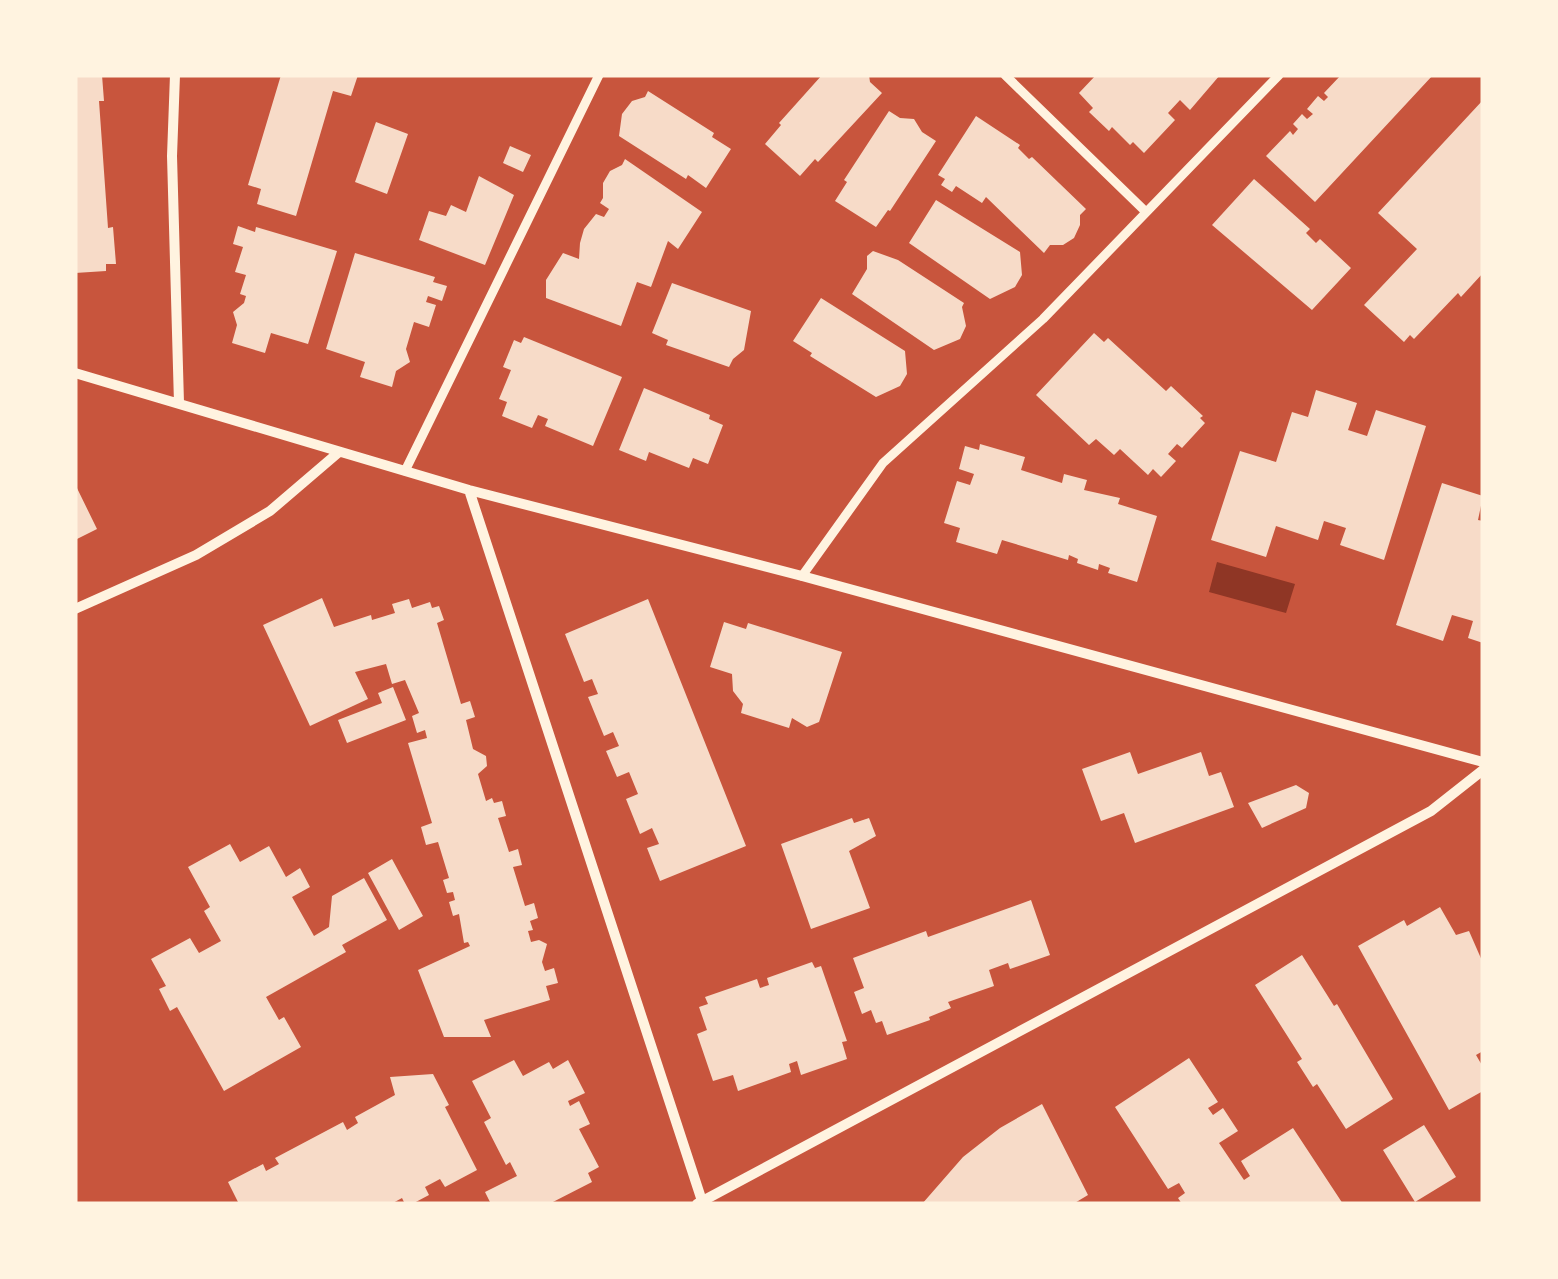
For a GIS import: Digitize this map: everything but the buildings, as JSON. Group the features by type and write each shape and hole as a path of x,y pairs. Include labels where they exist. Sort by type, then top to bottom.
{"street":[{"path":"175,75 172,156 178,403"},
{"path":"405,472 599,75"},
{"path":"1005,75 1146,212"},
{"path":"802,576 883,464 1043,319 1279,75"},
{"path":"75,373 469,490 802,576 1483,762"},
{"path":"75,610 196,554 270,511 339,452"},
{"path":"469,490 701,1203 1431,811 1483,770"}],"shaded area":[{"path":"1217,562 1295,584 1286,613 1209,592"}]}
